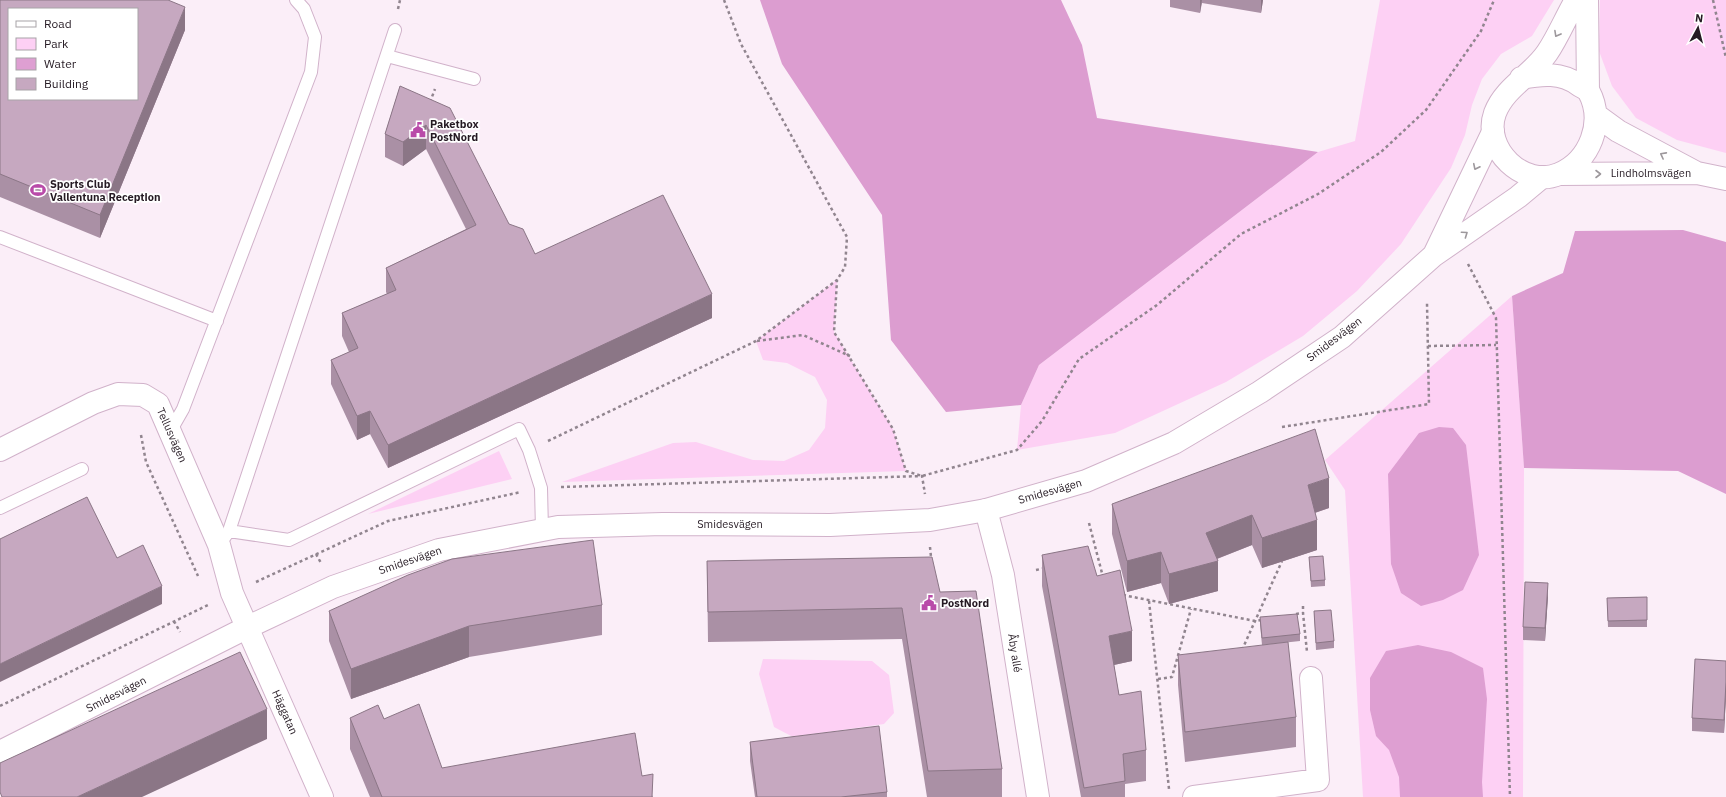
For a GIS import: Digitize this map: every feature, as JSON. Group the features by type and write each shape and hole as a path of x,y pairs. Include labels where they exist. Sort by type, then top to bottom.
{"street":[{"path":"1576,0 1546,54 1504,97 1495,114 1493,132 1501,155 1519,171 1550,176 1573,166 1586,152 1594,136 1596,115 1588,92 1587,0"},
{"path":"1521,78 1538,74 1555,75 1573,81 1588,92"},
{"name":"Lindholmsvägen","path":"1596,115 1618,131 1697,173"},
{"name":"Smidesvägen","path":"1433,256 1493,132"},
{"path":"1697,173 1726,179"},
{"name":"Lindholmsvägen","path":"1550,176 1697,173"},
{"name":"Smidesvägen","path":"0,752 248,627 333,587 439,550 558,527 663,524 845,524 930,520 986,510 1086,481 1174,444 1260,392 1342,337 1433,256 1550,176"},
{"name":"Tellusvägen","path":"0,450 93,403 118,394 143,395 158,404 224,538 232,593 248,627"},
{"name":"Åby allé","path":"986,510 1003,575 1038,797"},
{"name":"Häggatan","path":"248,627 322,797"},
{"path":"1194,797 1318,780 1311,678"}],"lane":[{"path":"171,430 183,409 311,72 315,37 304,9 296,0"},
{"path":"395,30 224,538 289,540 519,429 529,450 541,488 542,530"},
{"path":"387,56 474,79"},
{"path":"0,237 217,320"},
{"path":"0,508 82,469"}],"path":[{"path":"529,450 756,342 837,280 845,267 847,237 741,44 724,0"},
{"path":"837,280 834,332 851,356 893,429 906,472 922,476 1017,450 1042,421 1079,359 1158,304 1241,234 1318,194 1381,152 1426,110 1481,31 1494,0"},
{"path":"1713,0 1726,58"},
{"path":"1468,264 1496,318 1510,797"},
{"path":"1282,428 1429,404 1427,302"},
{"path":"756,342 803,335 851,356"},
{"path":"1428,346 1496,345"},
{"path":"134,395 146,462 201,582"},
{"path":"1089,523 1105,584"},
{"path":"1093,558 1098,557"},
{"path":"1240,654 1282,561"},
{"path":"1036,570 1051,567"},
{"path":"1120,594 1255,621 1262,620"},
{"path":"1149,601 1170,797"},
{"path":"1303,606 1311,678"},
{"path":"1158,679 1172,677 1191,609"},
{"path":"1289,615 1303,613"}],"green space":[{"path":"1380,0 1554,0 1532,36 1501,54 1482,79 1472,105 1465,135 1451,168 1401,244 1357,291 1303,336 1226,382 1115,433 1017,450 1021,405 1039,365 1318,152 1355,141"},
{"path":"1600,0 1726,0 1726,153 1677,140 1636,118 1612,86 1599,51"},
{"path":"837,280 834,332 893,429 906,471 562,482 673,443 696,442 753,460 784,461 809,450 825,428 827,400 815,377 787,363 763,360 756,341"},
{"path":"1512,296 1524,468 1523,797 1363,797 1345,490 1325,460"},
{"path":"499,451 512,479 368,514"},
{"path":"763,659 872,661 889,675 894,713 884,724 793,737 774,727 759,674"}],"shaded area":[{"path":"760,0 1061,0 1082,45 1097,118 1318,152 1039,365 1021,405 946,412 891,340 882,215 782,64"},
{"path":"1683,230 1726,242 1726,494 1678,471 1524,468 1512,296 1563,273 1575,231"}],"water":[{"path":"1439,427 1453,428 1466,445 1479,555 1463,590 1443,600 1421,606 1401,593 1391,564 1388,474 1419,433"},
{"path":"1418,645 1451,652 1483,668 1487,699 1482,782 1483,797 1400,797 1399,777 1389,750 1376,736 1370,710 1370,678 1386,651"}],"building":[{"path":"0,0 168,0 185,7 100,215 0,174"},
{"path":"400,86 450,108 509,224 523,229 535,254 663,195 712,294 388,445 370,411 357,416 331,360 358,348 342,313 396,290 386,268 476,225 426,125 403,142 385,134"},
{"path":"1315,429 1329,478 1308,485 1317,520 1262,538 1252,515 1206,533 1218,561 1169,574 1161,552 1127,561 1112,504"},
{"path":"87,497 117,558 143,545 162,586 0,664 0,539"},
{"path":"593,540 602,605 469,626 351,669 329,611 408,575 452,559"},
{"path":"1088,546 1097,576 1120,570 1132,631 1109,636 1119,695 1141,691 1146,750 1123,754 1125,781 1084,788 1042,555"},
{"path":"1323,556 1325,580 1311,581 1309,557"},
{"path":"932,557 940,592 976,591 1002,769 928,771 902,608 708,612 707,561"},
{"path":"1525,582 1548,583 1545,628 1523,627"},
{"path":"1647,597 1647,620 1608,621 1607,598"},
{"path":"1331,610 1334,641 1316,643 1314,611"},
{"path":"1297,614 1300,634 1262,638 1260,617"},
{"path":"1288,642 1296,717 1185,732 1178,655"},
{"path":"240,652 267,709 77,797 2,797 0,792 0,763"},
{"path":"1695,659 1726,661 1724,720 1692,718"},
{"path":"419,704 442,768 635,733 642,776 653,774 652,797 382,797 350,718 378,705 384,719"},
{"path":"879,726 887,792 841,797 757,797 750,742"}],"place":[{"name":"Paketbox PostNord","path":"418,130"},
{"name":"Sports Club Vallentuna Reception","path":"38,190"},
{"name":"PostNord","path":"929,603"}]}
